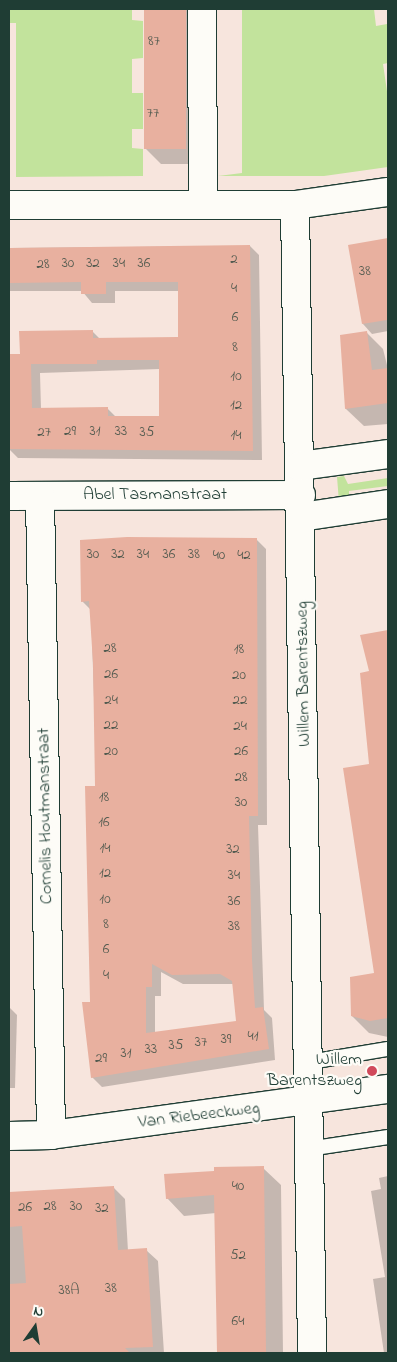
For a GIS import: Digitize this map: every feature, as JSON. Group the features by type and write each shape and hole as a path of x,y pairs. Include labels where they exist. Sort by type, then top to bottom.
{"street":[{"path":"202,9 202,205"},
{"path":"9,205 295,205 388,192"},
{"name":"Willem Barentszweg","path":"295,205 310,1062 307,1102 312,1353"},
{"path":"300,466 388,454"},
{"name":"Abel Tasmanstraat","path":"9,496 301,506 388,504"},
{"name":"Cornelis Houtmanstraat","path":"40,496 52,1135"},
{"name":"Van Riebeeckweg","path":"9,1136 52,1135 307,1102 388,1089"}],"lane":[{"path":"310,1062 388,1049"},
{"path":"308,1149 388,1137"}],"green space":[{"path":"9,9 132,9 132,20 143,21 143,58 132,59 132,93 143,93 143,129 132,129 132,148 143,149 143,176 16,177 16,23 9,23"},
{"path":"242,9 374,9 376,26 387,24 388,34 388,63 383,64 388,98 388,167 324,176 218,176 242,173"},
{"path":"344,476 348,484 388,478 388,486 349,491 349,498 339,502 337,477"}],"building":[{"path":"144,9 186,9 186,149 144,149"},
{"path":"388,238 387,320 362,324 348,245"},
{"path":"250,245 253,451 9,449 9,354 20,354 19,331 93,330 93,338 178,337 178,282 106,282 106,294 81,294 81,282 9,283 9,248","holes":["97,360 159,360 159,416 108,416 108,407 32,408 31,364 97,364"]},
{"path":"367,331 372,370 388,368 388,403 345,409 340,335"},
{"path":"127,537 257,538 258,816 249,816 252,960 255,1008 263,1007 269,1049 91,1078 82,1002 90,1002 85,786 95,786 93,663 89,601 81,602 80,540","holes":["152,964 172,975 220,974 232,981 236,1021 146,1033 146,987 152,987"]},
{"path":"388,630 388,1018 370,1021 351,1016 350,977 374,973 343,768 369,764 360,673 369,671 360,635"},
{"path":"264,1166 266,1353 217,1353 214,1195 166,1199 164,1174 214,1171 214,1167"},
{"path":"114,1186 118,1250 147,1248 153,1347 125,1348 130,1353 9,1353 9,1284 26,1283 22,1226 9,1227 9,1192"}],"place":[{"name":"Willem Barentszweg","path":"372,1071"}]}
